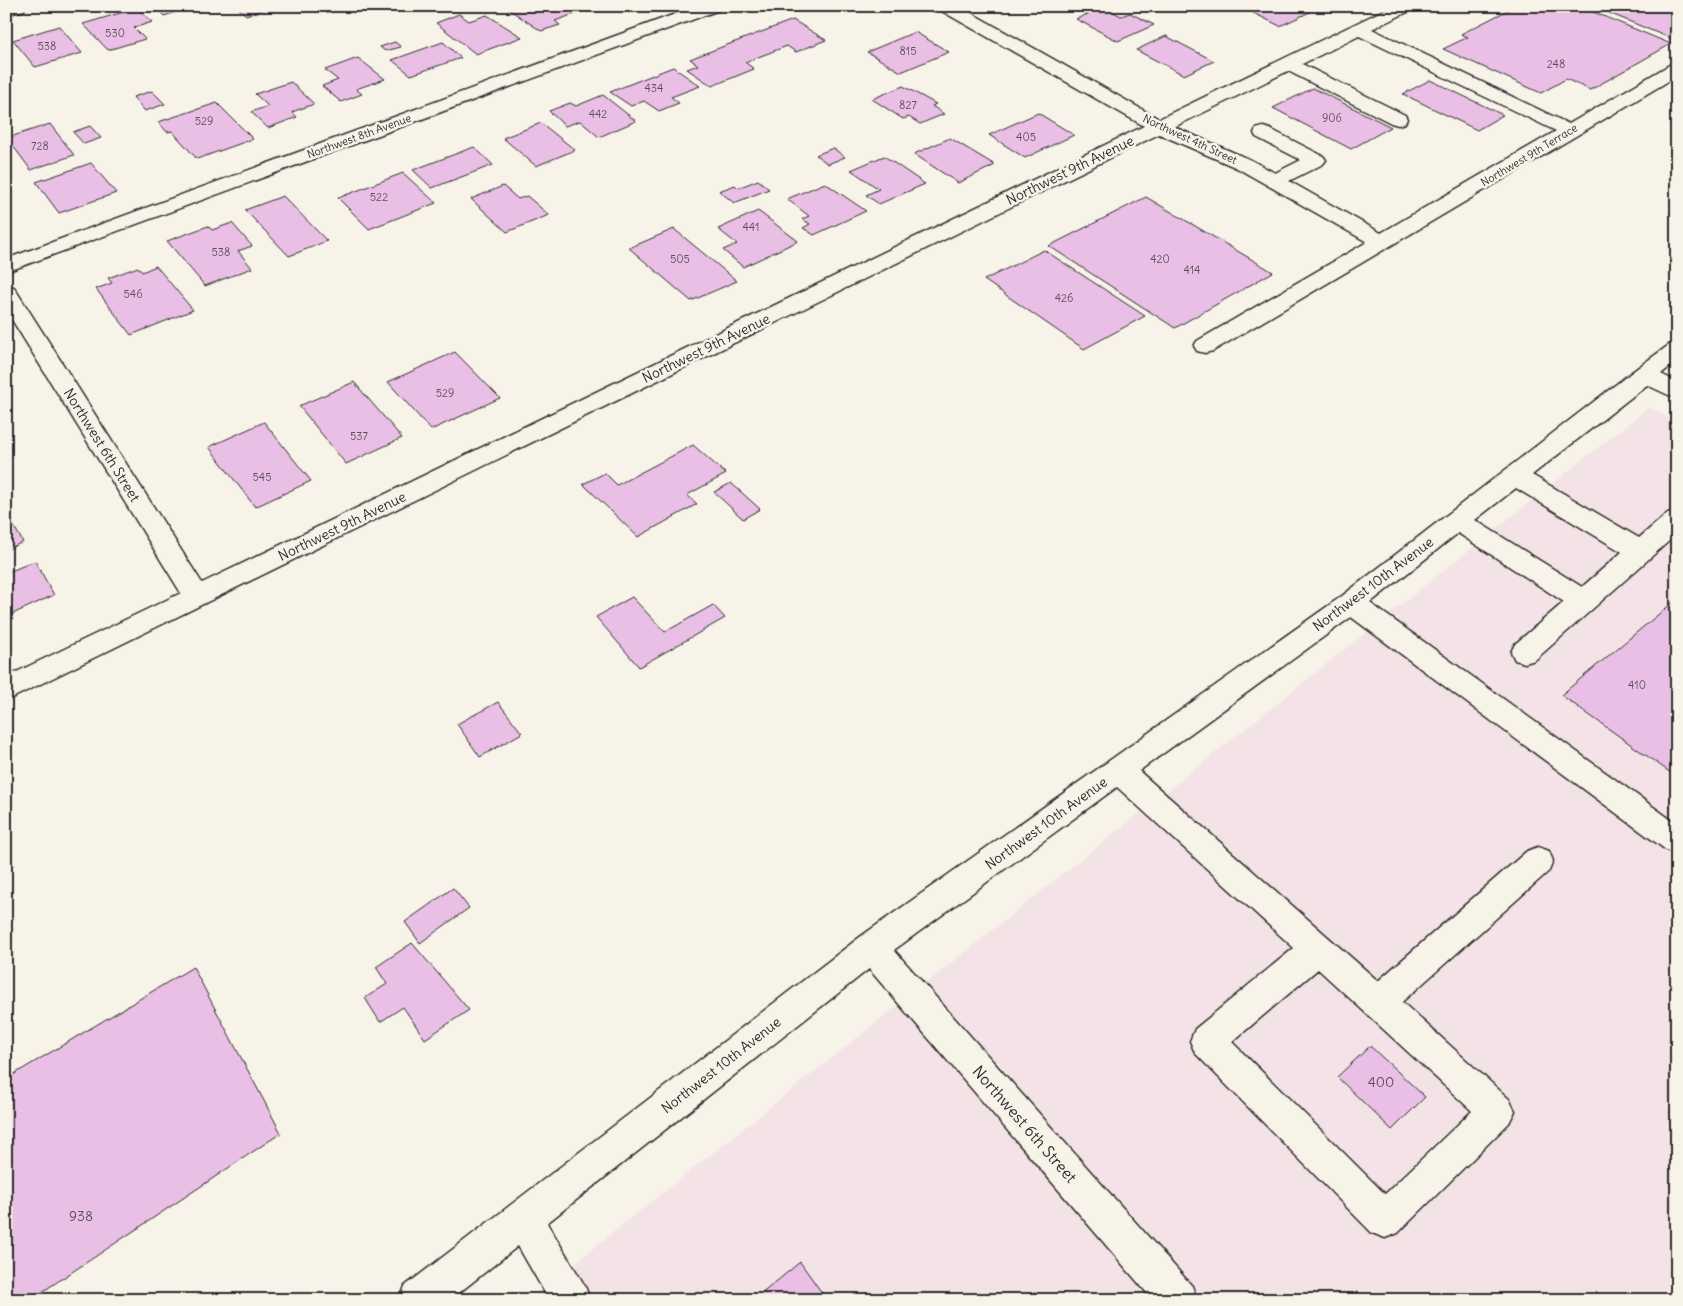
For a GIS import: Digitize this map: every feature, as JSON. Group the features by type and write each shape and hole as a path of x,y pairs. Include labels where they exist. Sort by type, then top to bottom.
{"street":[{"path":"6,10 18,6"},
{"name":"Northwest 8th Avenue","path":"6,266 713,6"},
{"name":"Northwest 4th Street","path":"946,6 1159,127 1244,164 1382,242"},
{"name":"Northwest 9th Avenue","path":"6,690 1406,6"},
{"path":"1358,30 1570,131"},
{"path":"1288,64 1398,119"},
{"name":"Northwest 9th Terrace","path":"1205,346 1677,68"},
{"path":"1263,133 1316,160 1275,182"},
{"name":"Northwest 6th Street","path":"6,292 197,597"},
{"name":"Northwest 10th Avenue","path":"419,1300 871,948 1351,603 1677,350"},
{"path":"1644,374 1677,392"},
{"path":"1514,476 1640,551"},
{"path":"1457,520 1583,601"},
{"path":"1525,652 1677,520"},
{"path":"1351,603 1676,839"},
{"path":"1119,771 1318,948 1497,1111 1385,1220 1206,1041 1318,948"},
{"path":"1378,1002 1538,861"},
{"name":"Northwest 6th Street","path":"871,948 1178,1300"},
{"path":"524,1218 571,1300"}],"shaded area":[{"path":"1649,407 1677,423 1677,1300 528,1300"}],"building":[{"path":"155,6 175,6 179,11 164,16"},
{"path":"236,6 274,6 246,15"},
{"path":"504,6 572,6 580,12 555,21 560,25 541,31"},
{"path":"1239,6 1298,6 1310,12 1280,26"},
{"path":"1516,6 1579,6 1671,44 1590,90 1566,79 1541,93 1443,49 1468,37 1461,34"},
{"path":"1592,6 1677,6 1677,41"},
{"path":"1104,7 1121,16 1130,13 1154,25 1118,41 1076,19"},
{"path":"137,8 152,22 134,28 145,39 108,50 83,24"},
{"path":"459,14 469,21 487,15 522,37 476,54 436,23"},
{"path":"793,20 826,40 796,52 787,46 745,62 754,69 712,86 687,69 698,65 690,59"},
{"path":"59,26 82,53 35,67 13,40"},
{"path":"915,32 949,52 901,72 867,52"},
{"path":"1166,36 1214,61 1184,75 1136,50"},
{"path":"395,42 401,47 385,51 380,47"},
{"path":"443,42 461,58 411,75 392,60"},
{"path":"358,58 385,79 356,89 362,94 341,102 322,86 338,80 325,70"},
{"path":"673,67 700,86 671,97 679,103 659,111 644,101 631,106 610,92"},
{"path":"1430,80 1503,115 1477,130 1403,94"},
{"path":"291,82 314,104 292,112 297,117 268,128 251,112 268,106 255,94"},
{"path":"903,86 936,104 932,106 944,114 920,124 909,117 903,119 872,99"},
{"path":"1313,88 1391,127 1351,149 1273,108"},
{"path":"152,91 165,104 145,111 133,97"},
{"path":"603,95 636,121 599,137 580,121 565,126 549,111 570,103 576,106"},
{"path":"217,103 253,139 197,159 172,131 167,132 158,122"},
{"path":"1038,113 1074,135 1025,158 989,135"},
{"path":"541,123 575,150 536,166 503,138"},
{"path":"50,124 74,155 31,170 7,138"},
{"path":"90,126 101,138 84,144 73,132"},
{"path":"950,138 995,165 958,183 914,154"},
{"path":"474,147 493,165 432,188 413,170"},
{"path":"833,148 845,157 828,164 816,155"},
{"path":"884,156 925,184 879,204 866,195 879,189 851,170"},
{"path":"91,163 116,193 59,213 36,182"},
{"path":"403,173 436,203 369,229 338,198"},
{"path":"758,180 769,189 734,203 719,191 735,185 738,188"},
{"path":"825,183 866,211 814,235 803,228 810,224 802,219 809,216 787,199"},
{"path":"503,186 518,199 527,196 549,215 507,232 471,199"},
{"path":"283,196 327,241 289,256 245,210"},
{"path":"1146,197 1273,272 1175,328 1049,246"},
{"path":"758,211 798,241 743,267 723,250 737,244 718,229"},
{"path":"232,223 252,246 238,251 252,268 205,286 167,241 208,226 212,230"},
{"path":"674,229 737,281 691,301 629,248"},
{"path":"1044,250 1145,316 1084,349 984,280"},
{"path":"156,266 193,310 131,335 96,289 112,283 108,278 138,267 142,272"},
{"path":"455,352 500,398 431,430 388,382"},
{"path":"354,382 402,438 346,464 299,406"},
{"path":"264,422 311,481 255,507 209,447"},
{"path":"693,445 726,474 687,495 697,504 638,537 583,484 605,473 617,485"},
{"path":"731,483 760,509 743,519 714,492"},
{"path":"6,513 23,542 6,550"},
{"path":"35,561 54,595 6,617 6,573"},
{"path":"632,597 665,632 713,605 725,618 639,667 596,617"},
{"path":"1677,599 1677,768 1671,773 1561,695"},
{"path":"498,702 522,733 480,757 457,724"},
{"path":"453,888 469,908 420,943 405,922"},
{"path":"412,943 469,1010 425,1039 403,1007 380,1022 365,998 387,984 376,967"},
{"path":"193,967 281,1133 30,1300 6,1300 6,1079"},
{"path":"1370,1046 1425,1097 1392,1130 1337,1077"},
{"path":"800,1262 827,1300 754,1300"}]}
